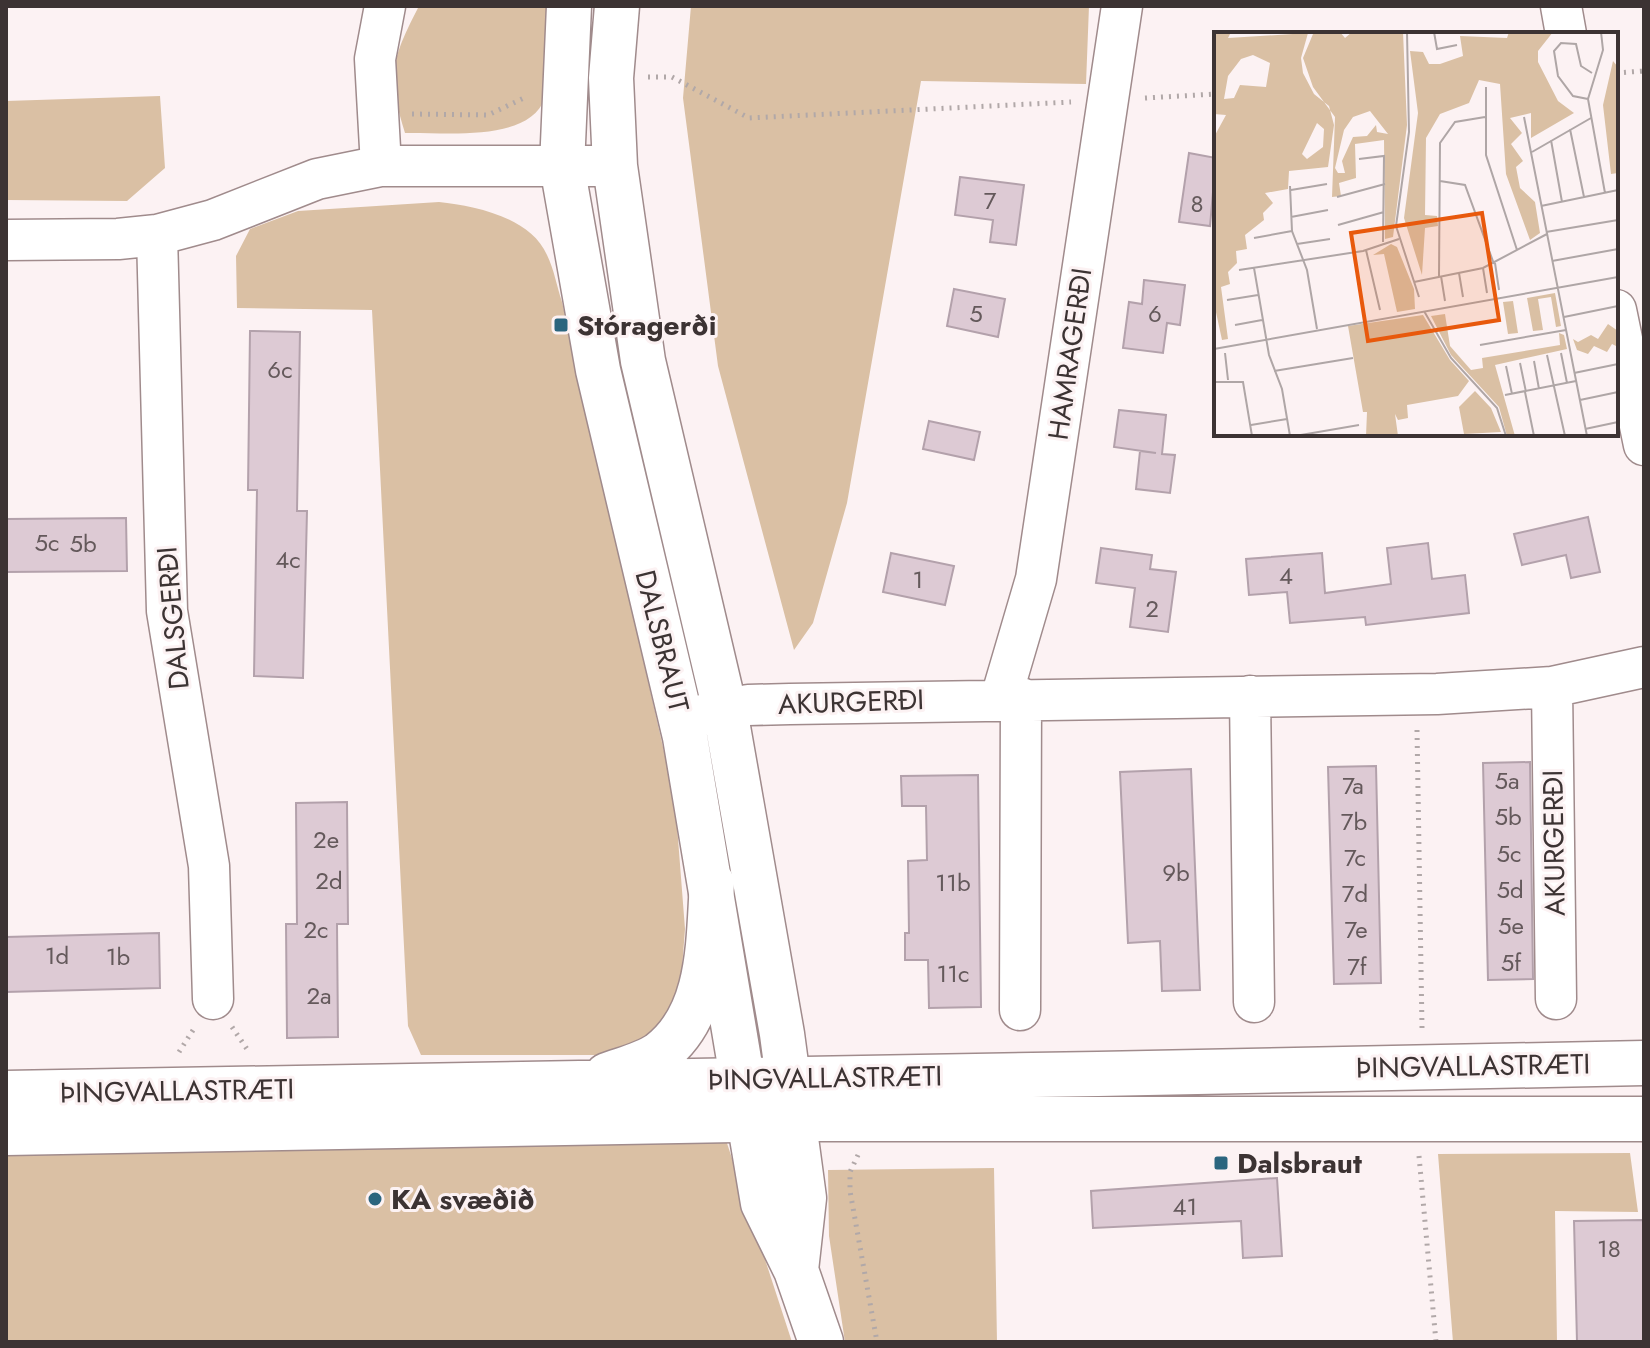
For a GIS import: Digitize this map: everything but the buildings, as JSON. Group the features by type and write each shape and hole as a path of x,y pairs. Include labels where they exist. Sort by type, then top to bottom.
{"main road":[{"name":"DALSBRAUT","path":"569,6 562,166 598,370 681,720 712,883 744,1100 763,1203 796,1270 821,1342"},
{"name":"DALSBRAUT","path":"617,6 611,78 615,166 643,361 725,710 793,1099 804,1198 796,1270"},
{"path":"579,1087 656,1055 680,1034 695,1008 707,961 712,883"},
{"name":"ÞINGVALLASTRÆTI","path":"6,1133 1644,1063"},
{"name":"ÞINGVALLASTRÆTI","path":"6,1093 579,1087 744,1100"},
{"name":"ÞINGVALLASTRÆTI","path":"793,1099 1416,1119 1644,1119"}],"street":[{"path":"381,166 376,46 385,6"},
{"name":"HAMRAGERÐI","path":"1011,698 1036,579 1122,6"},
{"path":"1561,6 1566,32"},
{"path":"6,240 118,239 157,235 198,225 317,179 381,166 615,166"},
{"name":"DALSGERÐI","path":"157,235 167,611 209,866 213,999"},
{"path":"1618,320 1644,445"},
{"name":"AKURGERÐI","path":"681,720 748,705 1011,698 1416,694 1552,687 1644,667"},
{"name":"AKURGERÐI","path":"1552,687 1556,999"},
{"path":"1250,696 1254,1002"},
{"path":"1011,698 1020,1010"}],"path":[{"path":"1618,73 1644,71"},
{"path":"611,78 672,77 749,118 1214,94"},
{"path":"378,113 488,115 565,79"},
{"path":"1416,694 1423,1041"},
{"path":"1416,1119 1436,1342"},
{"path":"850,1191 877,1342"}],"shaded area":[{"path":"419,6 552,6 549,78 545,98 536,112 504,129 405,133 396,96 395,68 402,40"},
{"path":"691,6 1089,6 1086,84 921,81 847,503 813,623 794,650 718,366 683,98"},
{"path":"160,96 165,168 127,201 6,200 6,101"},
{"path":"439,202 485,211 515,223 539,242 549,260 562,302 675,800 685,929 681,981 671,1010 645,1046 610,1055 421,1055 408,1026 372,310 237,308 236,256 250,229 298,211"},
{"name":"KA svæðið","path":"6,1131 724,1134 792,1342 6,1342"},
{"path":"1630,1153 1638,1212 1555,1211 1557,1342 1453,1342 1438,1154"},
{"path":"994,1168 997,1342 845,1342 829,1236 828,1170"}],"place":[{"name":"Stóragerði","path":"561,325"},
{"name":"Dalsbraut","path":"1221,1163"},
{"name":"KA svæðið","path":"375,1199"}]}
